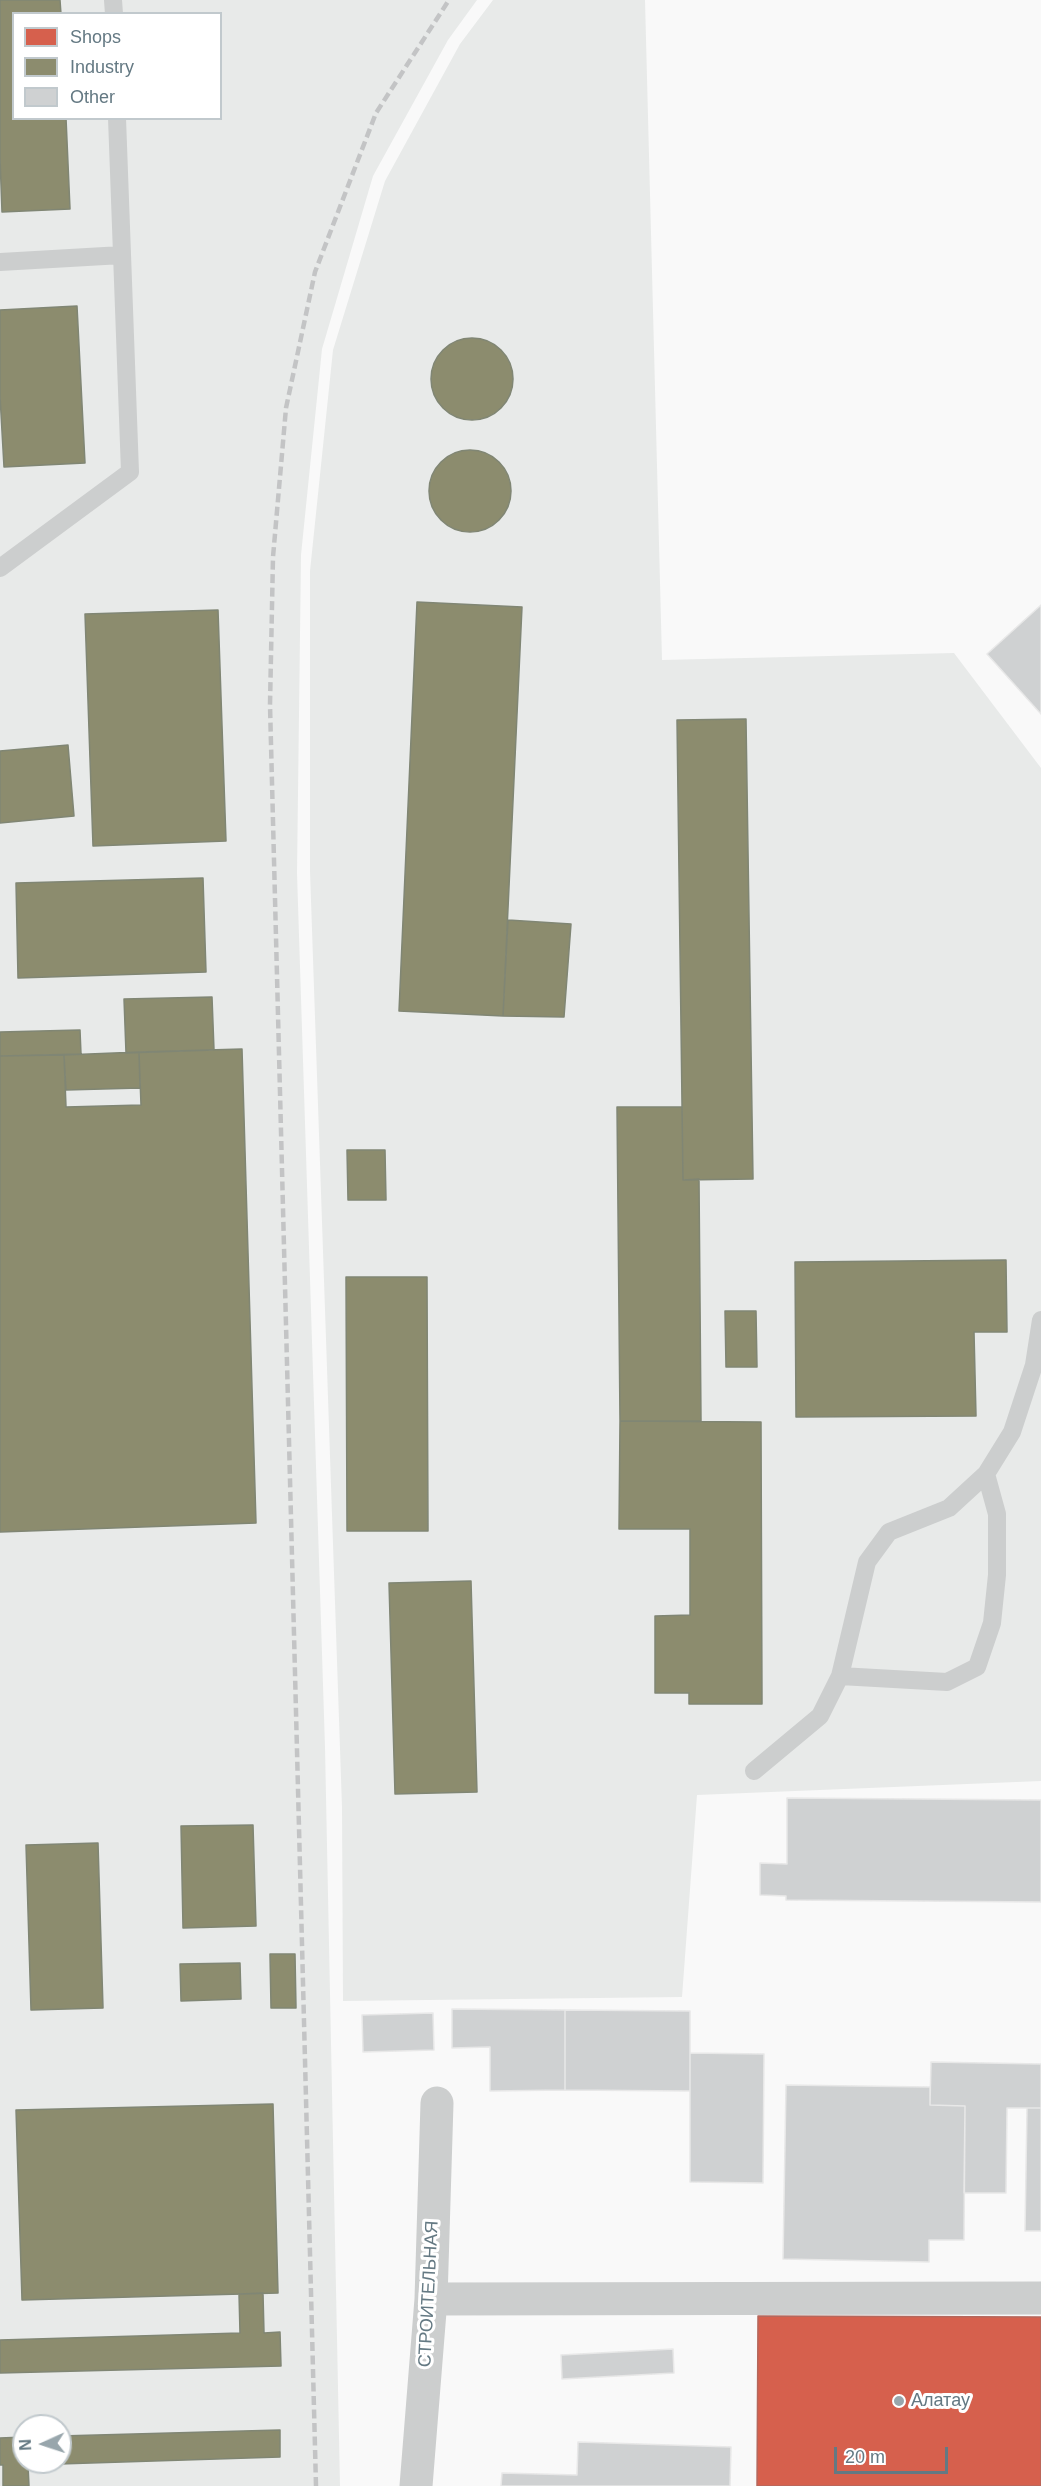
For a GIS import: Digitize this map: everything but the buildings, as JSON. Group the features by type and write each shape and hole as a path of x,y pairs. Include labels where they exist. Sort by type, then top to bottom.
{"street":[{"name":"СТРОИТЕЛЬНАЯ","path":"416,2486 431,2299 437,2103"},
{"path":"431,2299 1041,2298"}],"lane":[{"path":"0,568 130,472 117,120"},
{"path":"0,262 122,255"},
{"path":"754,1771 820,1716 840,1676 867,1563 890,1532 949,1508 986,1474 1012,1432 1034,1365 1041,1320"},
{"path":"840,1676 947,1682 977,1667 992,1623 997,1575 997,1514 986,1474"}],"shaded area":[{"path":"0,0 477,0 448,40 373,176 322,349 301,555 297,873 325,1747 340,2486 0,2486"},
{"path":"493,0 645,0 662,660 954,653 1041,768 1041,1781 697,1795 682,1997 343,2001 342,1807 310,871 310,571 333,350 385,181 460,44"}],"railway":[{"path":"316,2486 270,705 273,557 286,408 315,272 376,113 449,0"}],"place":[{"name":"Алатау","path":"899,2401"}]}
